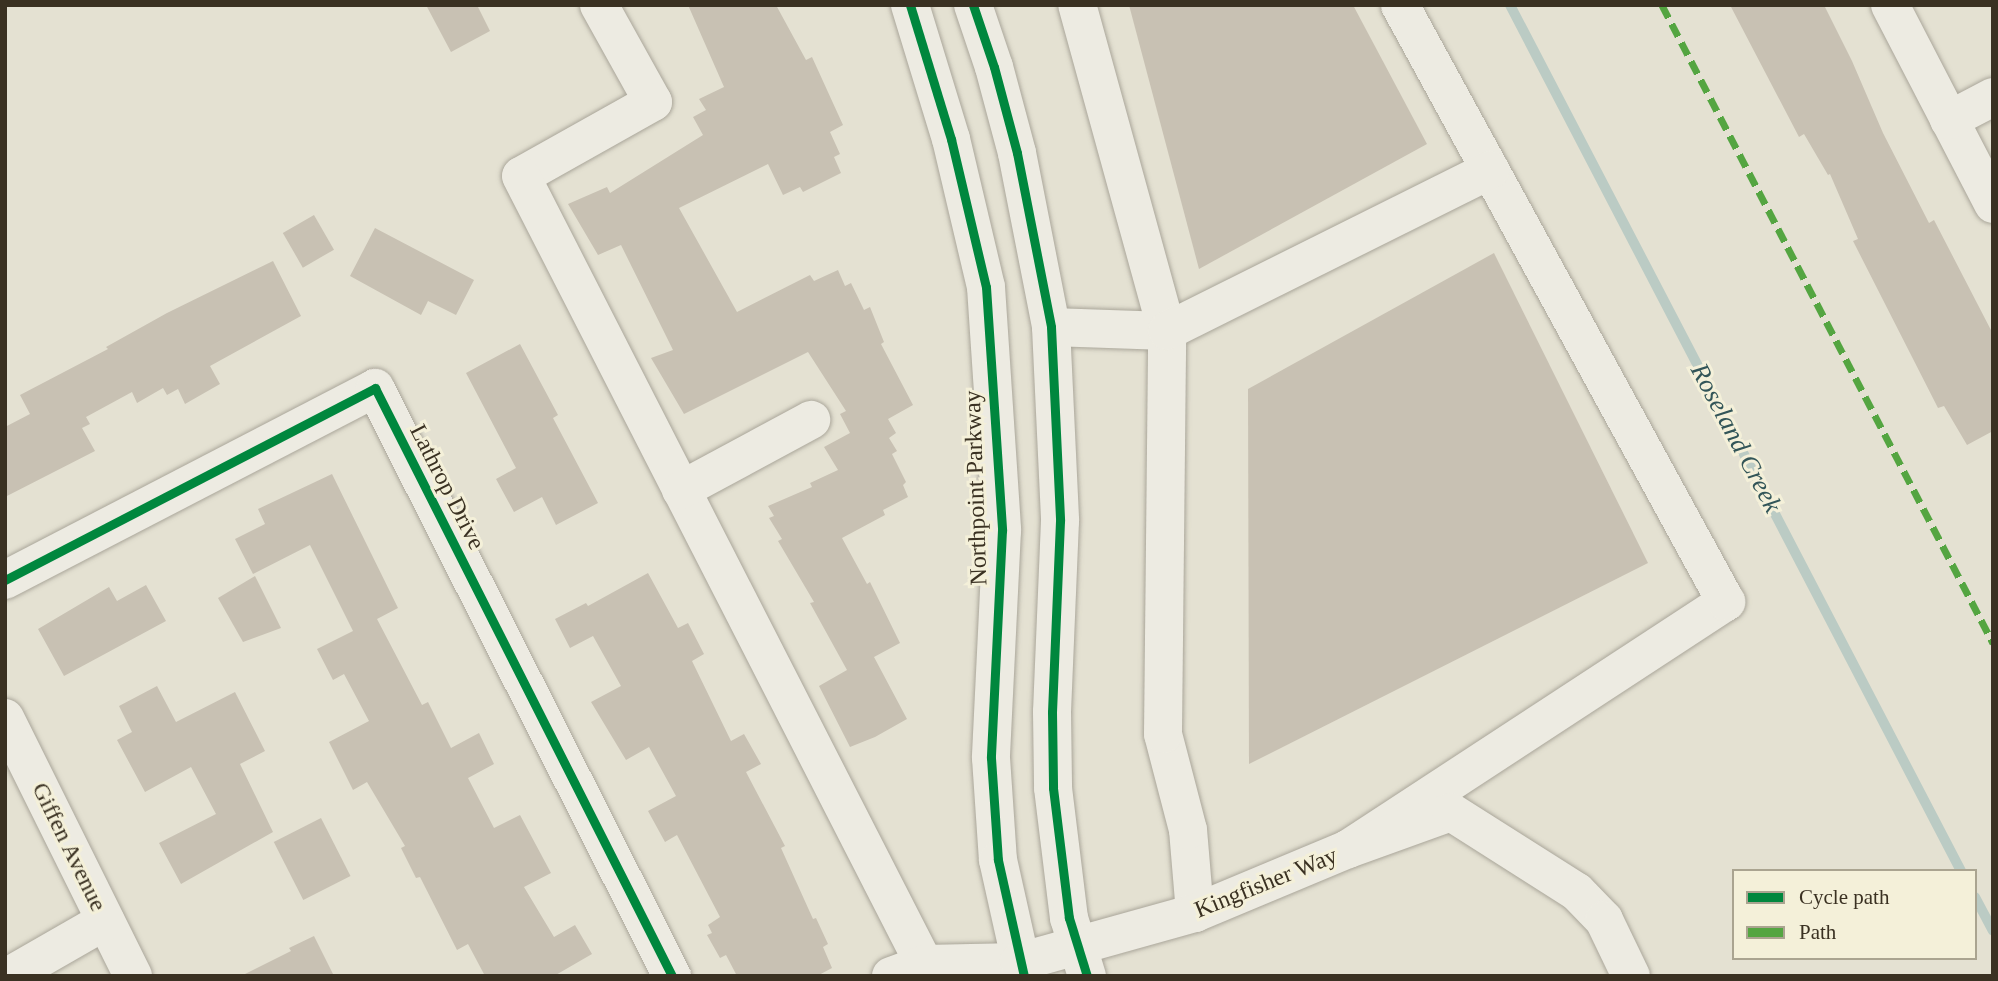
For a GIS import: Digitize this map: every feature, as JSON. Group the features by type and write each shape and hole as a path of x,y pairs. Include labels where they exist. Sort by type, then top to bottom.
{"street":[{"path":"599,5 653,102 521,176 681,490 907,970"},
{"name":"Northpoint Parkway","path":"910,5 951,139 986,287 1002,530 991,758 999,860 1021,969"},
{"path":"973,5 994,67 1017,153 1051,327 1060,521 1052,712 1053,788 1069,918 1083,961"},
{"path":"1077,5 1167,331 1163,734 1188,830 1195,913"},
{"path":"1348,849 1726,602 1400,5"},
{"path":"1890,5 1993,204"},
{"path":"1949,120 1993,97"},
{"path":"1051,327 1167,331 1490,170"},
{"name":"Lathrop Drive","path":"5,580 375,388 671,976"},
{"path":"681,490 811,420"},
{"name":"Giffen Avenue","path":"5,718 133,976"},
{"name":"Kingfisher Way","path":"907,970 1021,969 1083,961 1348,849 1451,811 1577,892 1604,920 1631,976"},
{"path":"9,976 105,921"}],"building":[{"path":"426,5 477,5 490,31 451,52"},
{"path":"688,5 776,5 806,60 812,57 843,125 830,132 840,154 834,157 841,173 803,192 800,187 783,195 768,164 679,208 737,312 810,275 814,281 838,270 845,286 851,283 864,310 870,307 884,342 881,344 913,405 888,419 896,433 889,438 897,451 892,454 906,482 903,485 908,497 883,510 885,515 842,538 867,584 870,582 900,643 874,657 907,719 850,747 819,686 847,670 810,603 814,602 778,541 782,539 769,518 774,516 768,506 812,487 810,483 838,470 824,447 850,433 840,414 846,411 808,352 684,414 651,358 673,350 621,245 598,255 568,204 607,187 610,193 703,135 693,117 706,110 699,99 724,87"},
{"path":"1129,5 1353,5 1427,144 1199,269"},
{"path":"1730,5 1824,5 1883,133 1929,223 1934,220 1993,334 1993,431 1967,445 1944,406 1938,408 1853,241 1858,239 1830,174 1828,175 1804,134 1799,137"},
{"path":"314,215 334,250 303,268 283,233"},
{"path":"375,228 474,280 456,315 428,301 421,315 350,276"},
{"path":"1494,253 1648,563 1249,764 1248,389"},
{"path":"273,261 301,316 210,366 220,384 185,404 178,389 167,395 163,388 137,403 132,392 86,417 90,424 82,428 95,451 5,497 5,427 30,414 20,395 108,349 106,347 167,313"},
{"path":"520,344 558,415 553,418 598,503 556,525 542,497 514,512 496,479 516,468 466,373"},
{"path":"332,474 398,608 377,619 422,705 428,702 451,748 479,733 494,764 468,778 494,828 520,815 551,873 524,887 554,937 575,925 592,954 554,976 485,976 468,944 457,950 420,877 416,878 401,848 405,846 367,782 353,790 329,742 369,721 344,674 333,680 317,649 353,631 310,545 253,574 235,539 265,524 258,509"},
{"path":"648,573 678,628 688,623 704,654 692,661 731,741 744,734 761,764 746,772 785,846 781,848 813,919 816,918 828,944 823,947 832,968 817,976 737,976 726,955 720,958 707,935 712,933 708,925 720,917 677,835 665,842 648,811 676,796 649,747 626,760 591,702 621,686 593,636 570,648 555,619 586,603 588,606"},
{"path":"255,576 281,628 243,642 218,598"},
{"path":"146,585 166,621 64,676 38,629 109,587 117,601"},
{"path":"157,686 176,722 235,692 265,751 240,764 273,832 181,884 159,843 216,814 191,767 145,792 117,740 132,732 119,706"},
{"path":"321,818 351,876 303,900 274,842"},
{"path":"314,936 334,976 241,976 291,951 289,948"}],"waterway":[{"name":"Roseland Creek","path":"1510,5 1960,869"},
{"name":"Roseland Creek","path":"1977,901 1993,931"}],"marked path":[{"path":"1662,5 1993,643"}],"cycle path":[{"path":"910,5 951,139 986,287 1002,530 991,758 998,860 1024,976"},
{"path":"973,5 994,67 1017,153 1051,327 1060,521 1052,712 1053,788 1069,918 1087,976"},
{"path":"5,580 375,388 672,976"}]}
